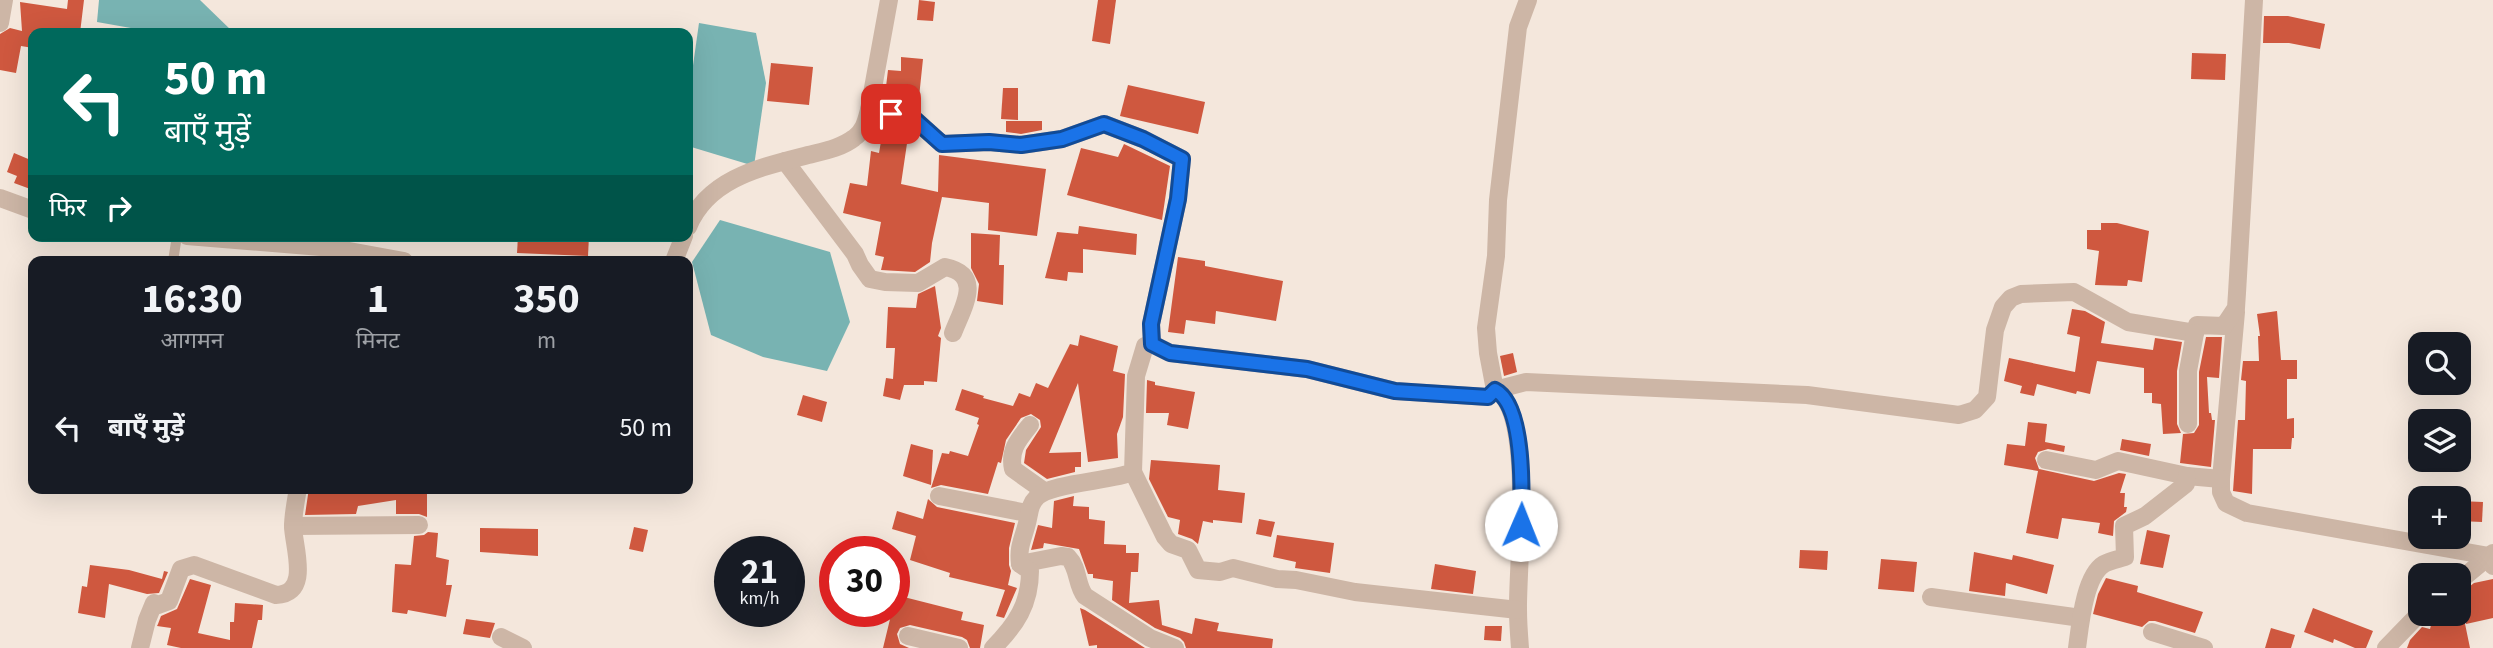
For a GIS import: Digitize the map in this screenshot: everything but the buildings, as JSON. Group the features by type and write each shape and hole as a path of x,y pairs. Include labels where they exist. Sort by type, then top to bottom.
{"street":[{"path":"0,23 4,0"},
{"path":"693,216 708,196 730,180 759,168 838,147 856,137 864,127 869,110 889,0"},
{"path":"1495,390 1486,328 1496,256 1498,200 1518,27 1528,0"},
{"path":"2254,0 2236,308 2221,492 2226,503 2247,513 2492,559"},
{"path":"869,110 913,118 942,144 989,142 1021,145 1062,139 1104,124 1143,139 1182,159 1178,199 1151,324 1152,344"},
{"path":"785,161 855,254 870,279 918,283 945,267 957,269 964,275 968,283 967,294 953,333"},
{"path":"0,198 28,207"},
{"path":"233,242 332,255"},
{"path":"1518,610 1355,592 1296,580 1277,579 1233,568 1220,572 1198,570 1188,550 1171,544 1165,537 1133,472 1136,449 1133,403 1136,376 1145,346 1152,344 1170,353 1307,369 1395,391 1488,397 1495,390 1526,382 1807,395 1959,415 1975,410 1987,397 1995,330 2003,307 2011,298 2021,294 2074,292 2128,322 2195,333"},
{"path":"2188,424 2188,371 2197,325 2224,326 2236,308"},
{"path":"1495,390 1503,394 1510,407 1522,490 1518,610 1520,648"},
{"path":"1030,425 1012,451 1013,469 1044,491"},
{"path":"2046,460 2096,470 2118,461 2187,476 2221,479"},
{"path":"993,648 1018,620 1027,599 1030,571 1020,564 1018,551 1026,528 1027,513 1037,497 1044,491 1133,472"},
{"path":"2077,648 2090,581 2102,565 2125,557 2124,526 2145,516 2186,484 2187,476"},
{"path":"140,648 154,603 158,605 169,601 181,569 194,565 276,595 286,595 293,589 299,563 293,526 297,494"},
{"path":"940,496 1027,513"},
{"path":"293,526 419,525"},
{"path":"1020,564 1068,557 1085,596 1150,638 1175,648"},
{"path":"2471,573 2492,559"},
{"path":"1931,597 2081,618"},
{"path":"2386,648 2408,625"},
{"path":"2151,632 2204,648"},
{"path":"908,636 958,648"},
{"path":"500,638 523,648"}],"water":[{"path":"99,0 200,0 229,28 131,28 97,22"},
{"path":"699,23 756,33 766,83 754,166 693,148 693,66"},
{"path":"720,220 830,252 850,322 827,371 763,357 711,335 693,260"}],"route":[{"path":"891,114 913,118 942,144 989,142 1021,145 1062,139 1104,124 1143,139 1182,159 1178,199 1151,324 1152,344 1170,353 1307,369 1395,391 1488,397 1495,390 1506,398 1515,427 1522,490 1521,525"}]}
